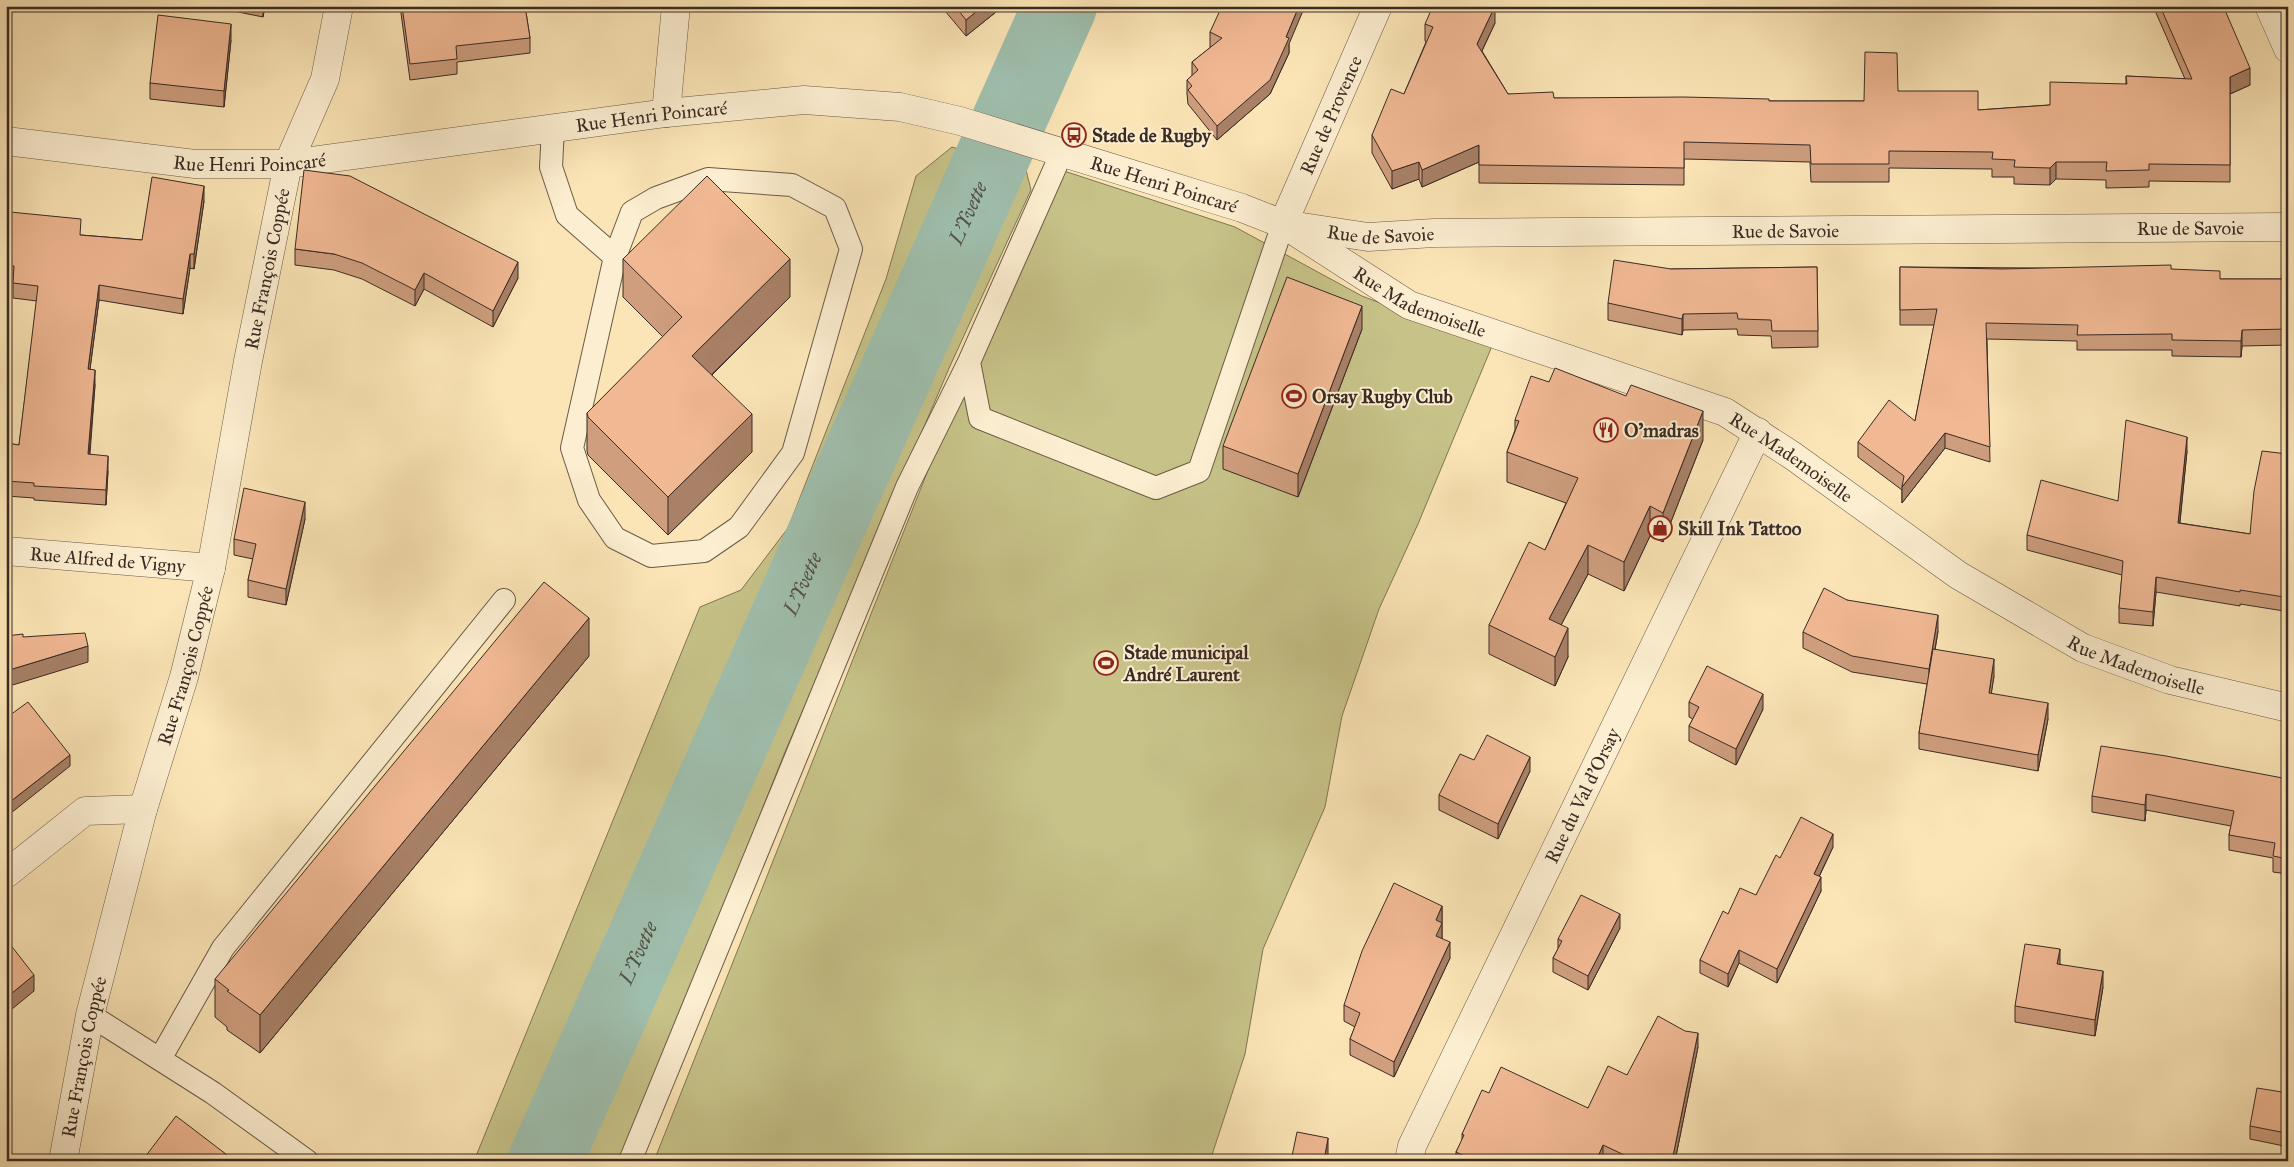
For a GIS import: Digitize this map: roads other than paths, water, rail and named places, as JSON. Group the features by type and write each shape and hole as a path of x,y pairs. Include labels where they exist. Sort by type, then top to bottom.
{"street":[{"name":"Rue François Coppée","path":"63,1161 90,1015 143,809 184,677 211,568 248,361 288,164 325,79 339,6"},
{"path":"666,113 676,6"},
{"name":"Rue de Provence","path":"1283,224 1378,6"},
{"path":"2268,6 2288,49"},
{"name":"Rue Henri Poincaré","path":"6,140 195,164 288,164 666,113 804,100 900,107 960,121 1242,208 1283,224"},
{"name":"Rue de Savoie","path":"1283,224 1368,237 1434,233 2288,227"},
{"name":"Rue Mademoiselle","path":"1283,224 1409,305 1725,412 1758,432 1958,575 2083,648 2170,680 2288,708"},
{"name":"Rue du Val d'Orsay","path":"1409,1161 1412,1146 1758,432"},
{"name":"Rue Alfred de Vigny","path":"6,552 211,568"},
{"path":"6,874 85,811 143,809"}],"lane":[{"path":"553,128 551,167 567,215 614,257"},
{"path":"630,1161 907,487 969,362 1052,149"},
{"path":"708,179 792,184 835,208 851,250 793,453 739,527 704,551 651,556 616,538 589,500 572,448 614,257 632,212 656,198 708,179"},
{"path":"969,362 980,418 1156,488 1200,470 1283,224"},
{"path":"160,1059 222,948 504,600"},
{"path":"90,1015 213,1093 308,1161"}],"waterway":[{"name":"L'Yvette","path":"545,1161 1060,6"}],"place":[{"name":"Stade de Rugby","path":"1074,135"},
{"name":"Orsay Rugby Club","path":"1294,396"},
{"name":"O'madras","path":"1606,430"},
{"name":"Skill Ink Tattoo","path":"1660,528"},
{"name":"Stade municipal André Laurent","path":"1106,663"}]}
